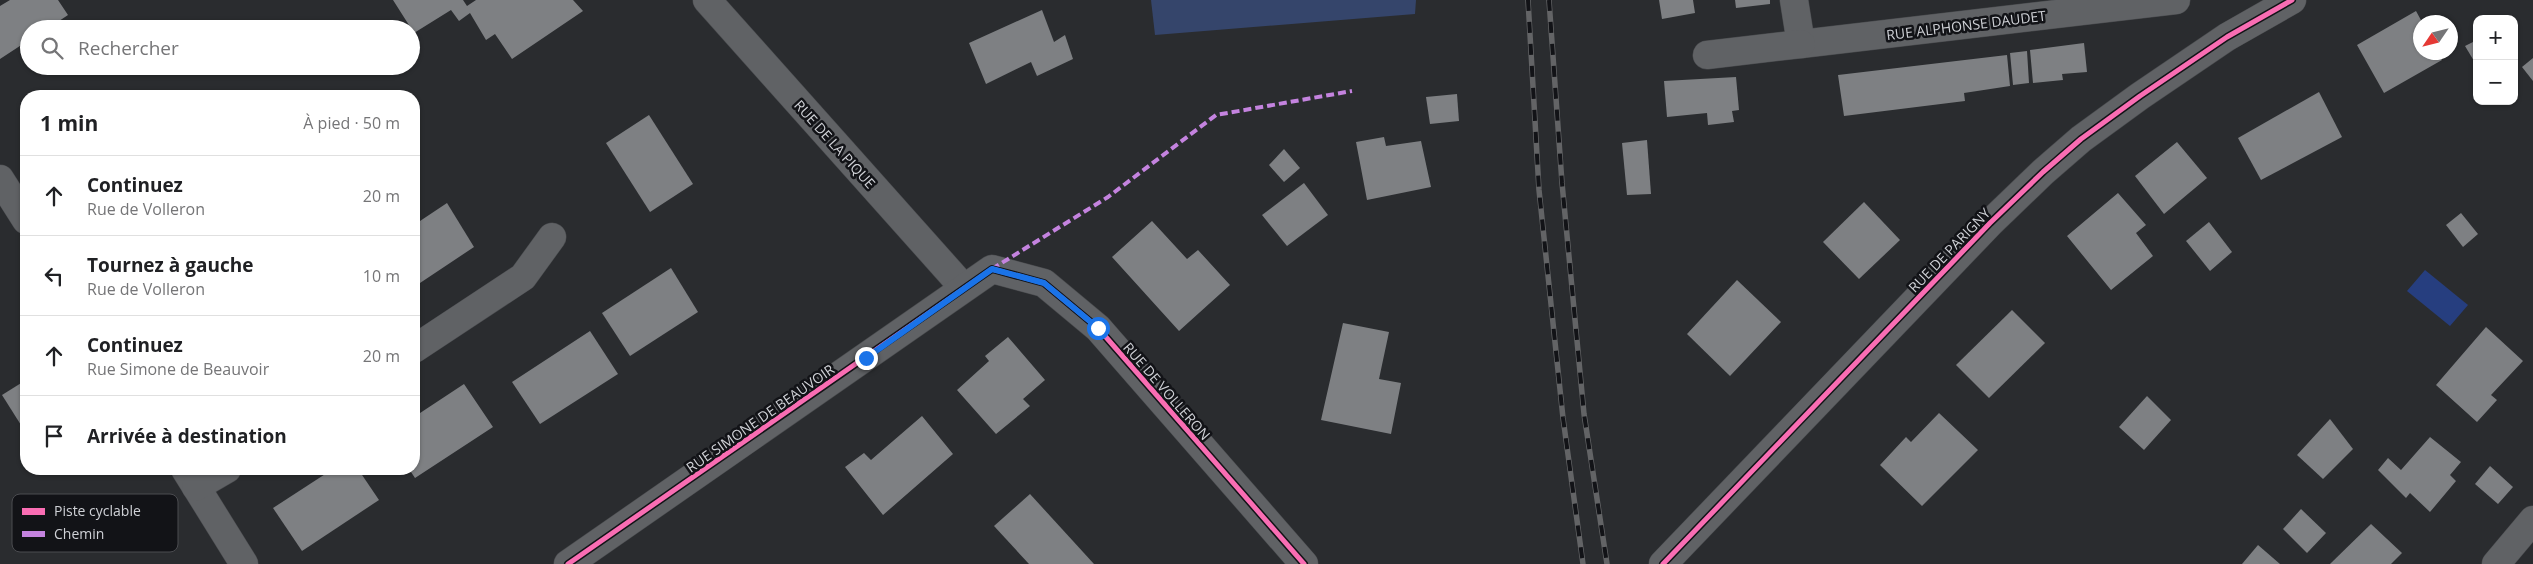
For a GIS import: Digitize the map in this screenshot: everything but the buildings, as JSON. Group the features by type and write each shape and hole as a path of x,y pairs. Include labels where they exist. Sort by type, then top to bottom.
{"street":[{"name":"RUE DE LA PIQUE","path":"707,0 964,288"},
{"path":"1794,0 1801,44"},
{"name":"RUE ALPHONSE DAUDET","path":"1707,55 2176,0"},
{"name":"RUE DE PARIGNY","path":"1663,564 1990,224 2043,172 2081,139 2140,96 2243,27 2292,0"},
{"path":"0,179 20,211"},
{"path":"420,345 523,277 552,237"},
{"name":"RUE DE VOLLERON","path":"964,288 992,269 1044,283 1098,328 1304,564"},
{"name":"RUE SIMONE DE BEAUVOIR","path":"568,564 858,364 964,288"},
{"path":"191,478 244,564"},
{"path":"2496,564 2533,520"}],"shaded area":[{"path":"1151,0 1416,0 1415,14 1155,35"}],"water":[{"path":"2425,270 2468,305 2450,326 2407,291"}],"railway":[{"path":"1528,0 1539,190 1563,418 1583,564"},
{"path":"1549,0 1562,183 1584,414 1607,564"}],"marked path":[{"path":"992,269 1108,197 1216,115 1352,91"}],"cycle path":[{"path":"1663,564 1990,223 2043,172 2081,139 2140,96 2227,37 2292,0"},
{"path":"568,564 992,269 1044,283 1098,328 1304,564"}],"route":[{"path":"866,358 992,269 1044,283 1098,328"}]}
